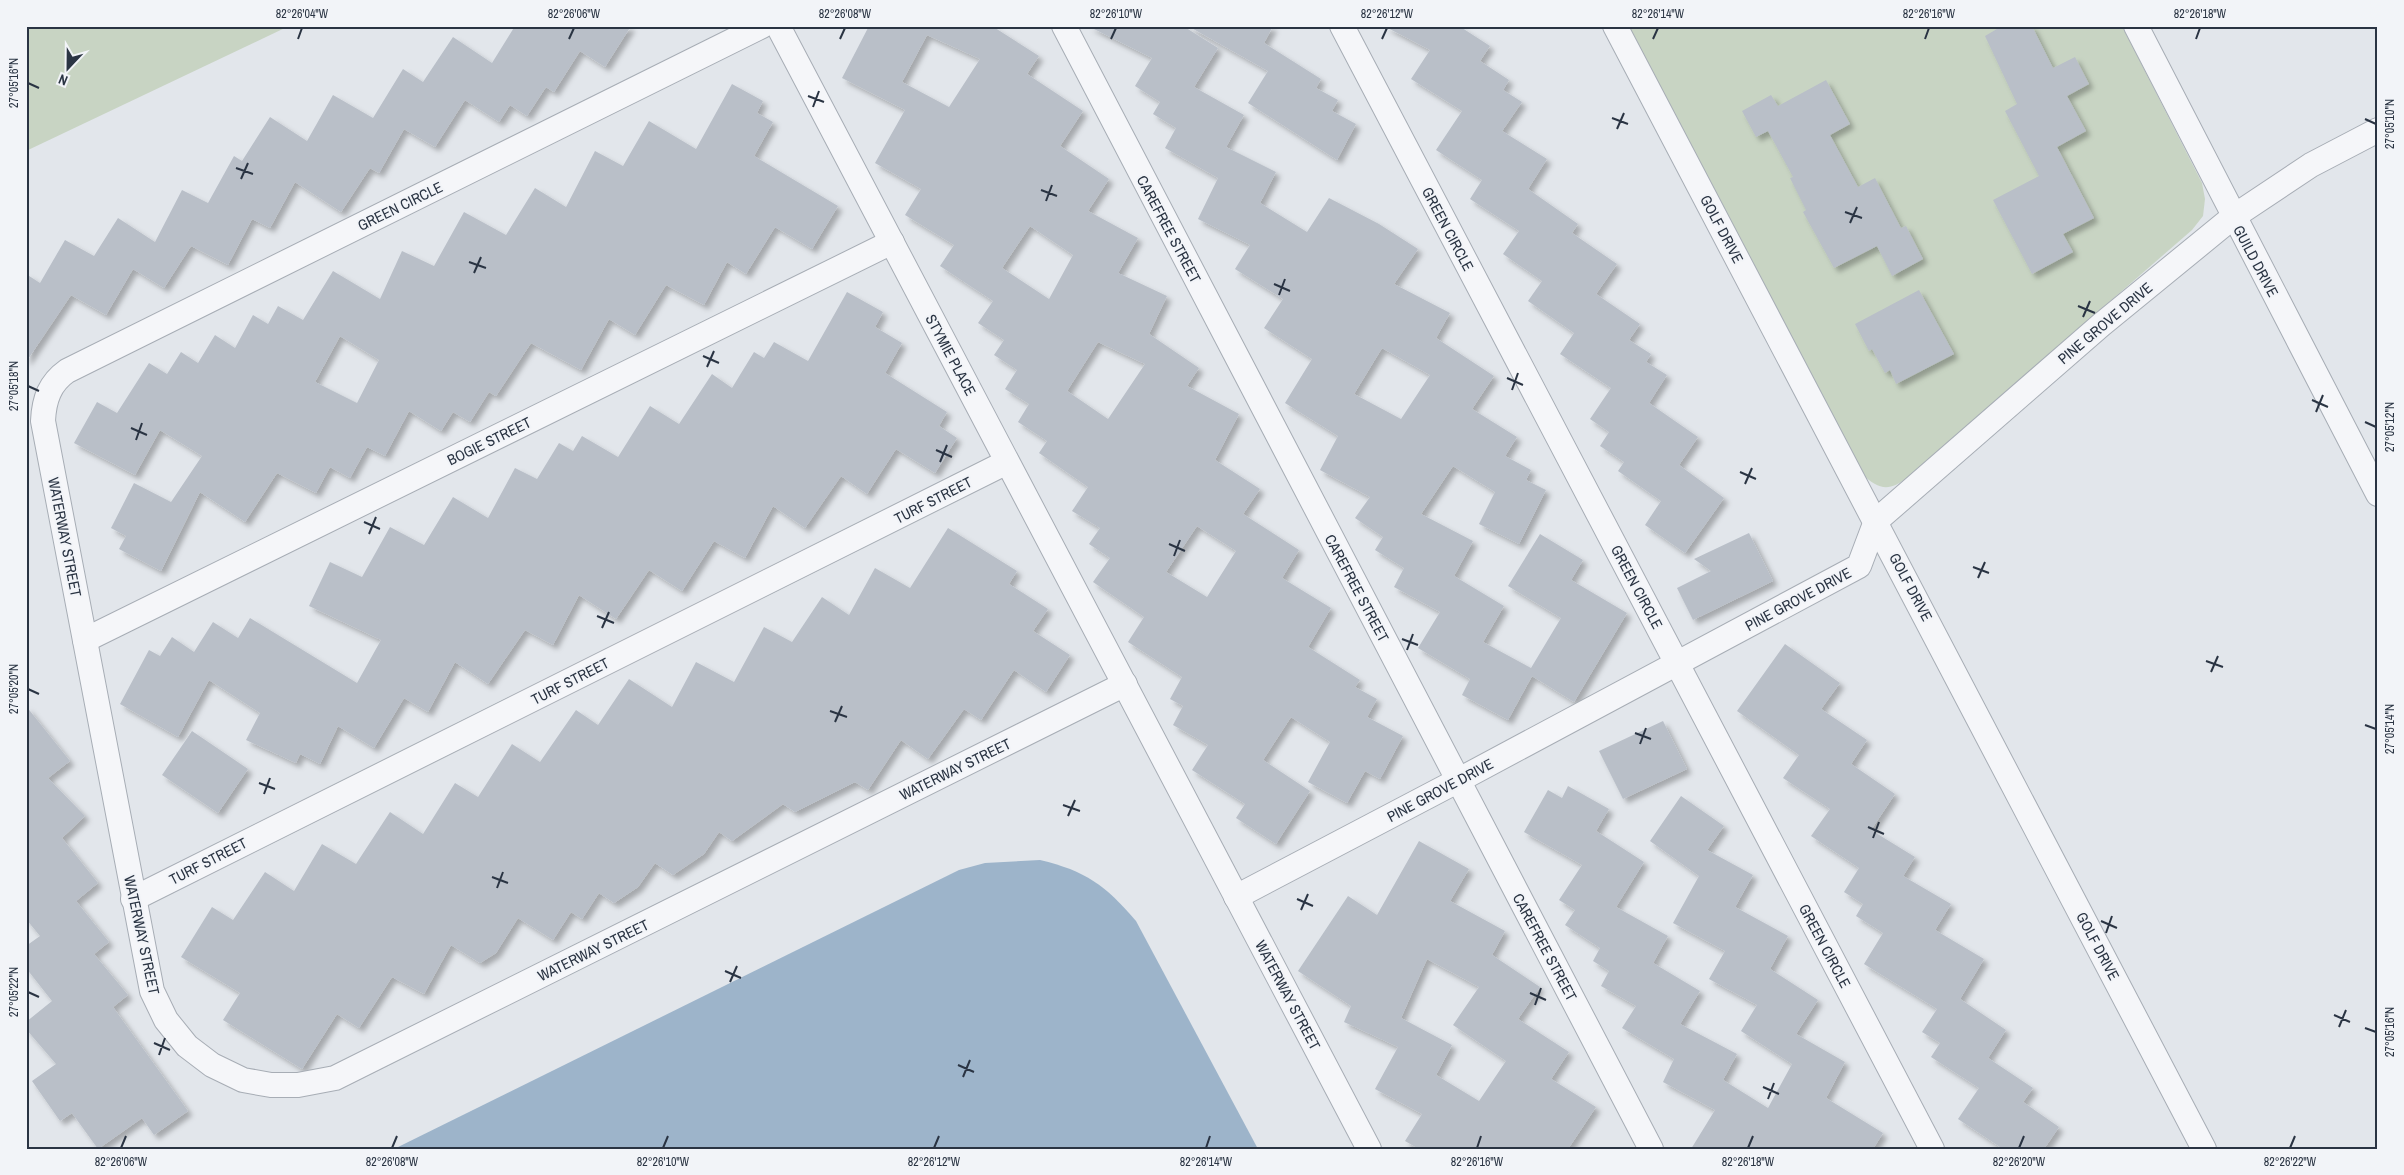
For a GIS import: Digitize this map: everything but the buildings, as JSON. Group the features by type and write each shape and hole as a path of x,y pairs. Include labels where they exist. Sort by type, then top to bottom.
{"street":[{"name":"GREEN CIRCLE","path":"47,396 56,379 67,371 762,26"},
{"name":"STYMIE PLACE","path":"778,26 1125,684"},
{"name":"CAREFREE STREET","path":"1064,26 1651,1149"},
{"name":"GREEN CIRCLE","path":"1342,26 1932,1149"},
{"name":"GOLF DRIVE","path":"1614,26 1876,521 2204,1149"},
{"name":"GUILD DRIVE","path":"2136,26 2232,217 2378,494"},
{"name":"PINE GROVE DRIVE","path":"1236,897 1458,781 1858,566 1876,521 2101,325 2232,217 2311,165 2378,130"},
{"name":"BOGIE STREET","path":"85,640 892,242"},
{"name":"WATERWAY STREET","path":"47,396 43,421 152,992 166,1020 187,1046 212,1066 243,1080 271,1085 298,1085 335,1078 1125,684 1369,1149"},
{"name":"TURF STREET","path":"133,899 1007,462"}],"green space":[{"path":"26,26 289,26 26,151"},
{"path":"1627,26 2122,26 2202,183 2205,199 2203,216 2192,230 1908,477 1890,487 1879,486 1862,474"}],"water":[{"path":"1040,860 1070,869 1094,881 1125,908 1136,921 1258,1149 394,1149 959,870 985,863"}]}
